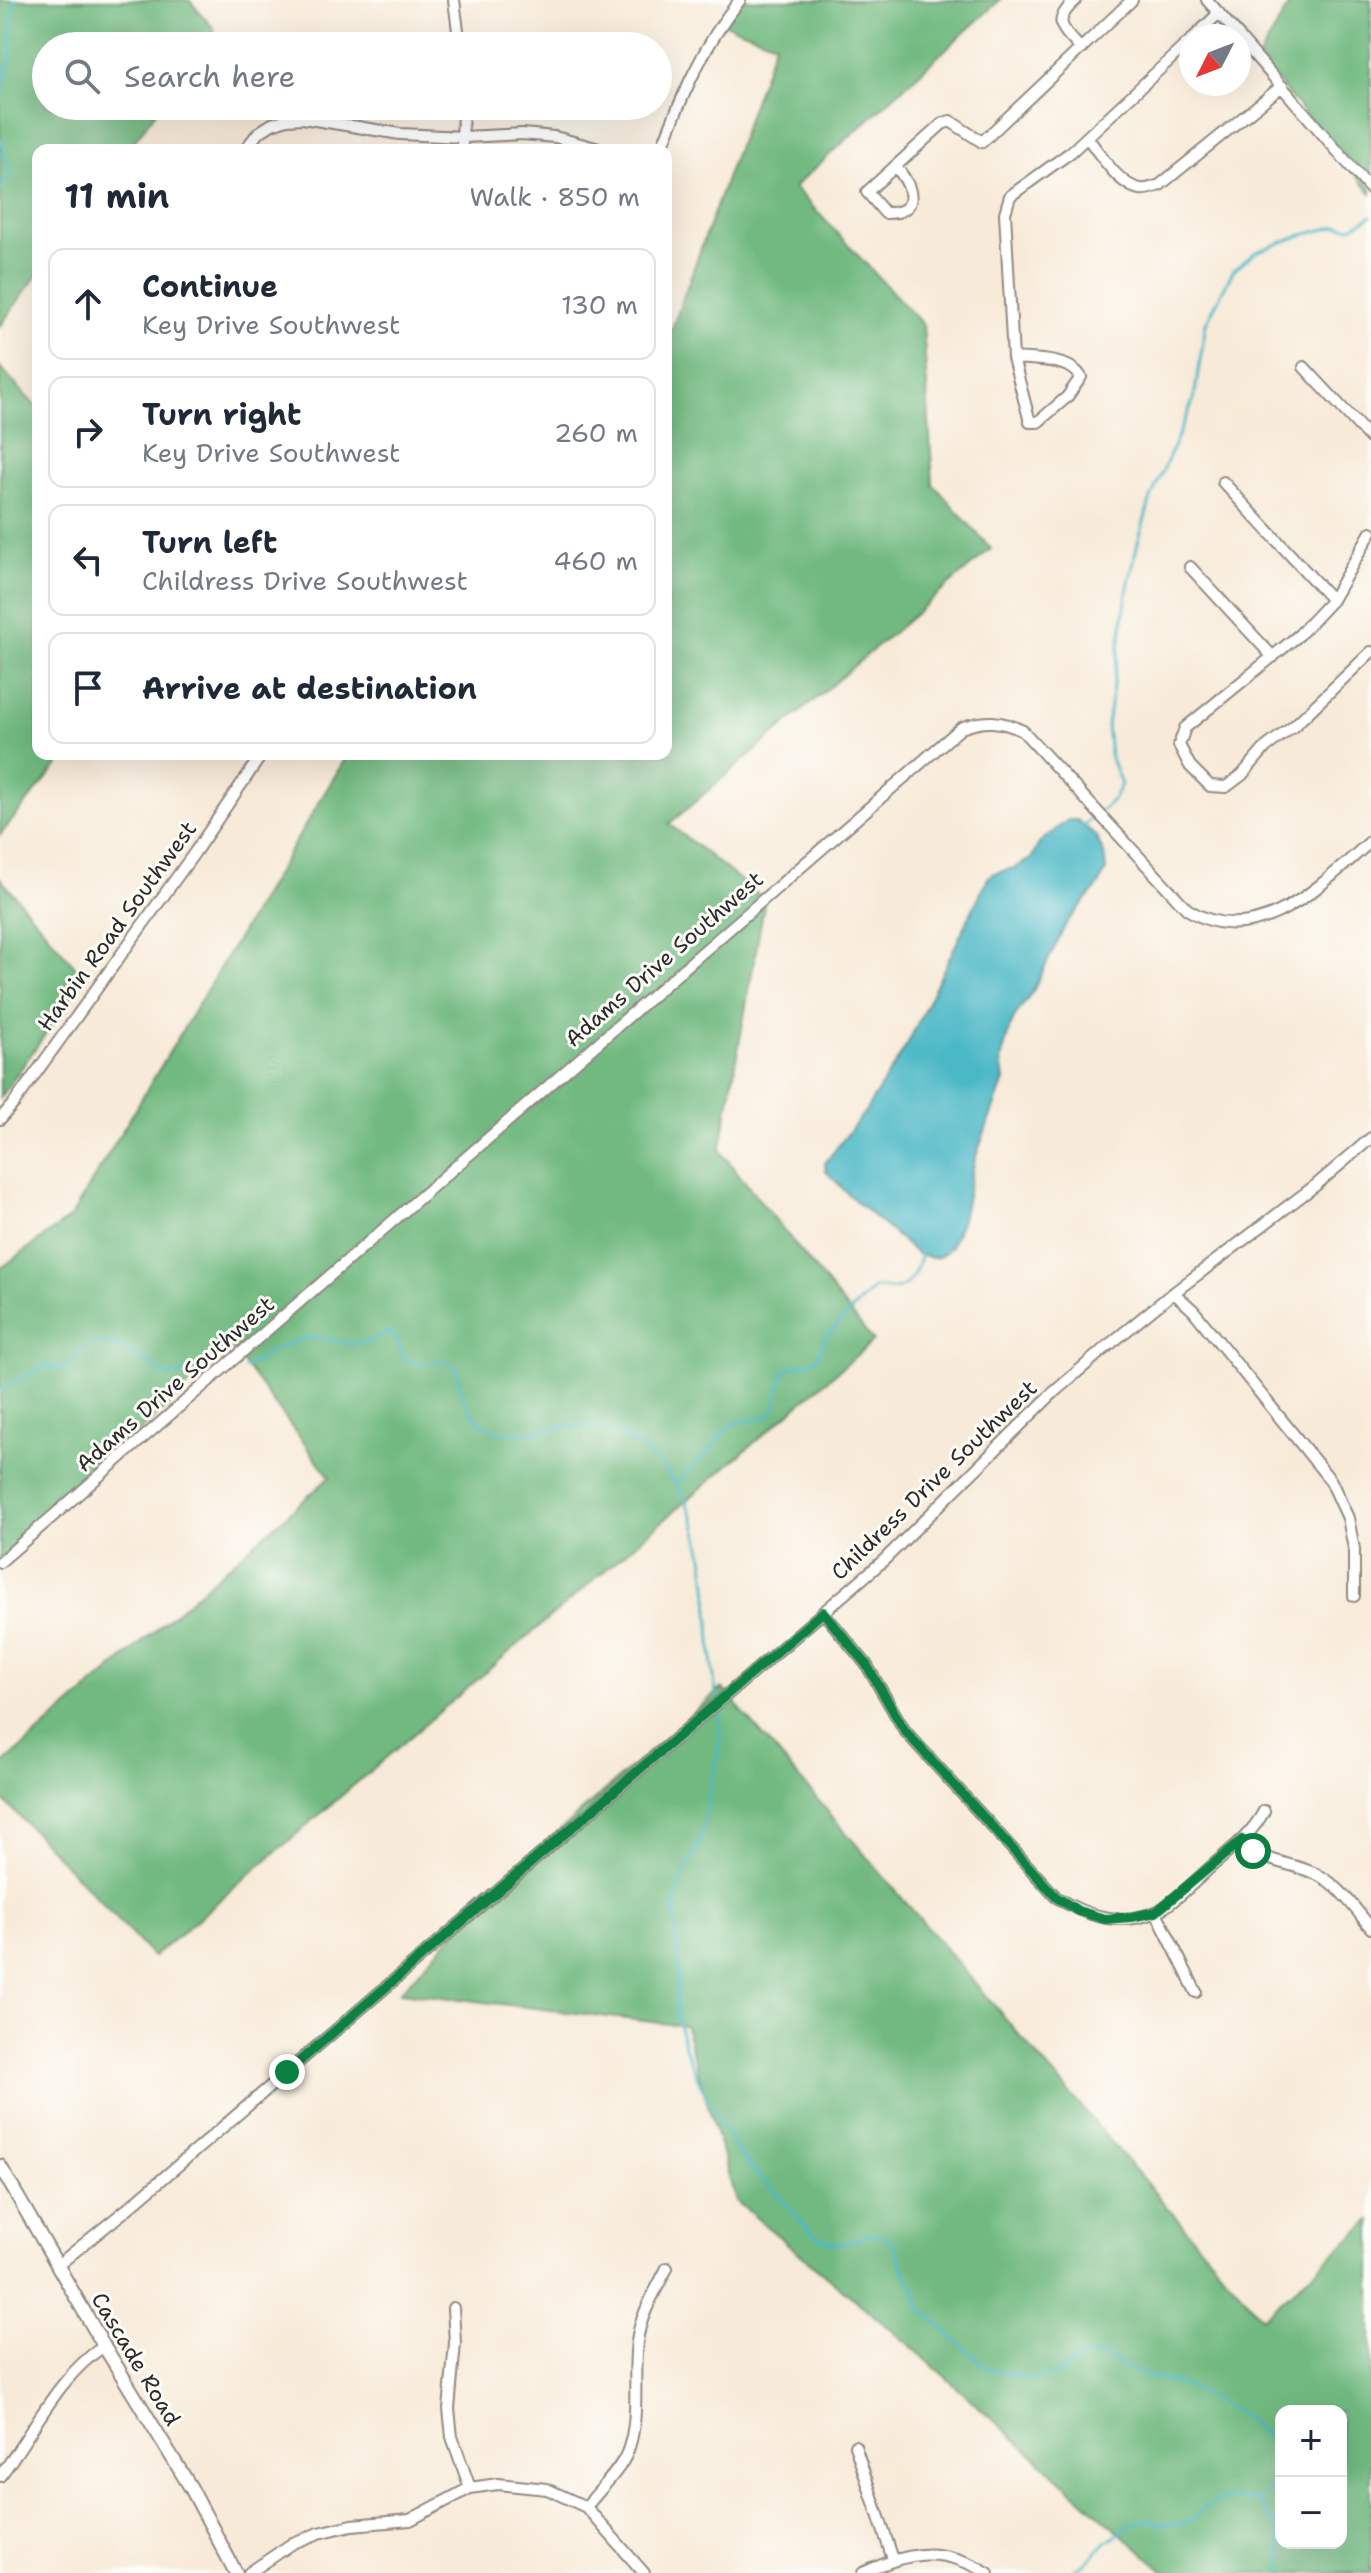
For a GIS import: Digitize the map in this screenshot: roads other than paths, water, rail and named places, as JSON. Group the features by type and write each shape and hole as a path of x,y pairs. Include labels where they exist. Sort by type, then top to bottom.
{"main road":[{"name":"Cascade Road","path":"0,2166 191,2488 236,2573"}],"street":[{"path":"454,0 458,32"},
{"path":"663,144 687,84 712,37 740,0"},
{"path":"1076,0 1063,12 1061,22 1062,28 1081,49"},
{"path":"1113,0 1122,10"},
{"path":"895,166 910,185 912,194 907,206 897,212 885,213 867,192 895,166 942,124 950,121 982,142 1132,0"},
{"path":"1207,0 1229,24"},
{"path":"1208,24 1219,13"},
{"path":"1251,50 1371,190"},
{"path":"1013,358 1061,364 1077,370 1081,377 1067,397 1038,422 1030,422 1013,358 1005,213 1010,196 1087,137 1179,51"},
{"path":"1087,137 1106,163 1130,185 1143,190 1160,185 1282,86"},
{"path":"250,144 258,133 284,120"},
{"path":"315,120 400,134 464,137 522,134 555,137 581,144"},
{"path":"463,120 463,144"},
{"path":"1304,367 1371,439"},
{"path":"1223,482 1332,600"},
{"path":"1371,532 1332,600 1299,635 1185,728 1179,745 1190,766 1210,786 1226,787 1371,652"},
{"path":"1190,567 1273,657"},
{"name":"Adams Drive Southwest","path":"0,1562 961,728 992,721 1008,723 1023,731 1187,909 1204,920 1223,924 1246,922 1288,908 1307,896 1371,841"},
{"name":"Harbin Road Southwest","path":"0,1119 195,852 258,760"},
{"name":"Childress Drive Southwest","path":"58,2265 900,1546 1054,1392 1109,1344 1316,1185 1371,1138"},
{"path":"1174,1293 1193,1310 1331,1481 1348,1518 1354,1549 1354,1596"},
{"path":"823,1612 866,1664 905,1731 1056,1897 1078,1911 1105,1919 1156,1912 1242,1840 1256,1826 1264,1811"},
{"path":"1242,1840 1265,1859 1316,1874 1337,1887 1371,1928"},
{"path":"1156,1912 1196,1992"},
{"path":"586,2507 625,2457 630,2443 637,2408 637,2338 643,2314 667,2268"},
{"path":"453,2308 455,2343 449,2409 452,2437 470,2488"},
{"path":"0,2476 52,2398 92,2353 104,2346"},
{"path":"855,2446 893,2559"},
{"path":"249,2573 293,2543 319,2533 352,2525 410,2520 470,2488 498,2484 547,2489 586,2507 643,2573"},
{"path":"863,2573 893,2559 921,2554 951,2556 988,2573"}],"water":[{"path":"1068,820 1077,820 1095,835 1104,854 1106,870 1099,885 1067,922 1033,991 1009,1030 1001,1060 1004,1080 975,1159 962,1219 950,1248 939,1257 916,1253 850,1196 826,1171 825,1163 866,1110 907,1045 988,878 1031,859 1040,842"}],"waterway":[{"path":"0,101 11,54 12,8 15,0"},
{"path":"0,139 10,174 0,189"},
{"path":"1101,811 1114,798 1121,784 1110,756 1107,725 1128,587 1151,498 1194,399 1206,323 1233,271 1256,252 1337,226 1352,227 1371,216"},
{"path":"1084,825 1094,815"},
{"path":"676,1484 714,1446 722,1433 738,1422 767,1417 774,1410 786,1369 813,1361 825,1337 874,1288 894,1289 906,1285 921,1254"},
{"path":"245,1368 278,1348 306,1338 319,1337 358,1344 389,1331 404,1358 425,1364 446,1359 457,1370 461,1391 470,1410 495,1431 509,1434 588,1426 610,1431 641,1448 666,1471 683,1496 694,1522 706,1581 717,1700"},
{"path":"0,1391 44,1366 65,1368 93,1342 121,1347 169,1376 196,1367 203,1371"},
{"path":"719,1708 720,1740 703,1828 676,1899 679,1968 676,2010 685,2047 703,2090 747,2163 821,2239 842,2243 869,2234 884,2237 895,2247 906,2276 915,2289 920,2308 988,2369 1029,2379 1062,2373 1083,2356 1103,2355 1134,2372 1187,2386 1241,2414 1275,2443"},
{"path":"1259,2501 1275,2486"},
{"path":"1068,2573 1086,2563 1107,2541 1133,2524 1147,2519 1162,2524 1177,2524 1192,2521 1206,2507 1222,2500 1259,2501"},
{"path":"1259,2501 1279,2533 1282,2573"}]}
